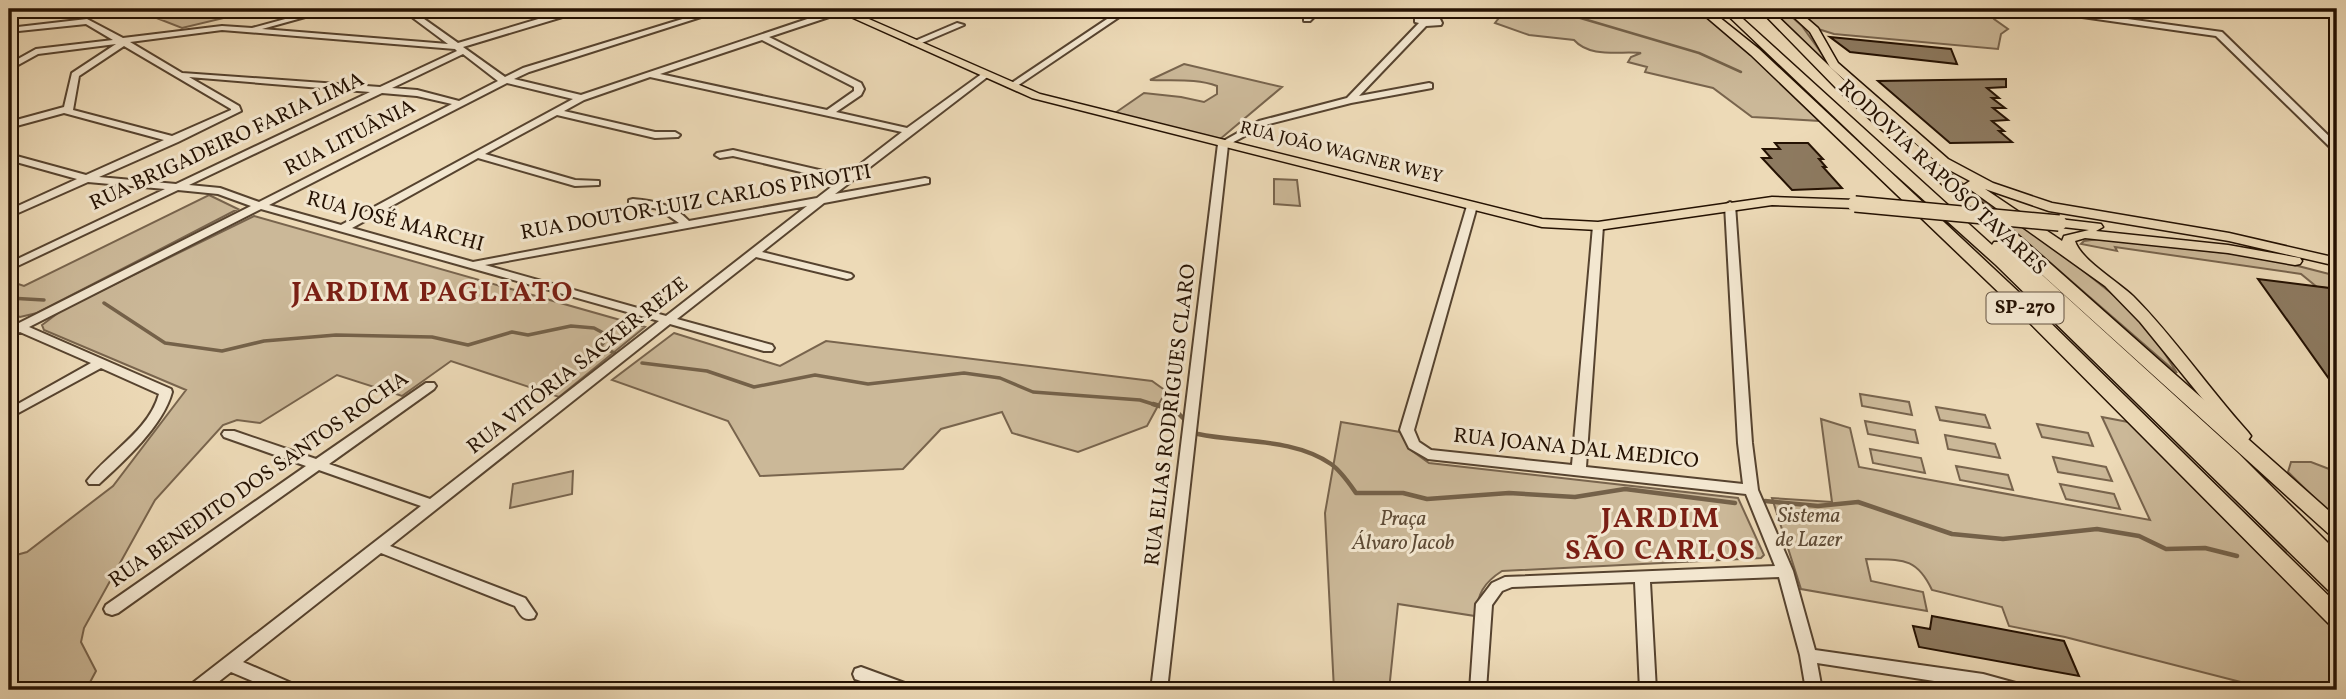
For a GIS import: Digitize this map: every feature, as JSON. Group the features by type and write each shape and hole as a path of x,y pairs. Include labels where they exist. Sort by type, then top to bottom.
{"highway":[{"name":"SP-270","path":"1702,9 1755,52 2018,301 2337,618"},
{"path":"1720,9 1794,72"},
{"name":"RODOVIA RAPOSO TAVARES","path":"1726,9 2002,262 2337,585"},
{"name":"RODOVIA RAPOSO TAVARES","path":"1739,9 2027,268 2232,459 2337,565"},
{"name":"SP-270","path":"1764,9 1844,89 2337,530"}],"main road":[{"name":"RUA JOÃO WAGNER WEY","path":"839,9 1036,96 1542,223 1598,226 1707,208 1730,212 1792,200 2063,223"},
{"path":"1790,9 1814,30 1834,65 1944,162 2000,208 2108,282 2143,315 2200,389 2277,474"},
{"path":"1944,162 2001,191 2049,207"},
{"path":"2295,261 2238,250 2093,234 2069,239 2051,232 2029,217 2028,209 2035,206 2049,207 2210,233 2270,244 2337,262"},
{"path":"2063,223 2210,233"},
{"path":"2063,223 2214,241 2337,272"},
{"path":"2069,239 2068,243 2078,260"}],"street":[{"path":"247,30 330,9"},
{"path":"405,9 457,49 506,80 581,98"},
{"name":"RUA LITUÂNIA","path":"12,328 261,206 526,70 722,9"},
{"path":"344,228 581,98 839,9"},
{"path":"1036,9 1053,13"},
{"path":"1011,86 1127,9"},
{"path":"1156,9 1168,11"},
{"path":"1307,19 1318,9"},
{"path":"2039,9 2207,31 2223,37 2337,149"},
{"path":"2116,9 2122,20"},
{"path":"9,67 36,52 222,28 457,49 576,10"},
{"path":"9,30 87,21 236,108 236,111 175,140 9,214"},
{"path":"271,33 263,29 278,22"},
{"path":"1350,100 1423,24"},
{"path":"914,43 960,25"},
{"path":"405,44 425,41 434,32"},
{"path":"763,37 858,85 858,93 830,113"},
{"path":"67,109 75,75 124,41"},
{"name":"RUA BRIGADEIRO FARIA LIMA","path":"9,267 380,90 457,49"},
{"path":"181,74 417,93 458,103"},
{"path":"651,75 909,131"},
{"name":"RUA VITÓRIA SACKER REZE","path":"197,690 909,131 986,75"},
{"path":"197,83 213,76"},
{"path":"1223,144 1262,122 1350,100 1429,86"},
{"path":"9,125 67,109"},
{"path":"67,109 68,112 175,140"},
{"path":"555,112 655,135 675,135"},
{"name":"RUA ELIAS RODRIGUES CLARO","path":"1159,690 1223,144"},
{"path":"720,155 733,153 847,180"},
{"path":"477,155 575,183 595,183"},
{"name":"RUA JOSÉ MARCHI","path":"9,157 88,179 220,191 261,206 768,348"},
{"name":"RUA DOUTOR LUIZ CARLOS PINOTTI","path":"474,264 925,181"},
{"path":"633,202 660,204 676,213 687,225"},
{"name":"RUA JOANA DAL MEDICO","path":"1472,206 1407,430 1414,445 1427,454 1751,490"},
{"path":"1730,212 1745,443 1751,490 1785,571 1808,655 1814,690"},
{"path":"1579,470 1598,226"},
{"path":"753,253 848,276"},
{"path":"12,328 166,391 167,396 118,461 94,481"},
{"path":"9,414 99,364"},
{"name":"RUA BENEDITO DOS SANTOS ROCHA","path":"112,609 430,386"},
{"path":"229,434 432,505"},
{"path":"379,547 520,602 528,614"},
{"path":"1478,690 1484,604 1496,586 1510,581 1785,571"},
{"path":"1642,576 1648,690"},
{"path":"1808,655 2017,690"},
{"path":"230,664 290,690"},
{"path":"861,674 904,690"}],"green space":[{"path":"202,9 261,9 182,28 159,19"},
{"path":"1506,9 1698,9 1746,49 1821,121 1752,117 1713,88 1645,72 1647,67 1628,62 1631,57 1641,53 1605,53 1588,49 1574,40 1529,35 1495,23"},
{"path":"1767,9 1783,9 1802,26 1830,65 1988,205 2045,240 2131,309 2152,333 2177,373 1932,160"},
{"path":"1794,9 1988,9 1994,19 2008,29 2001,34 1998,49 1834,34 1815,28"},
{"path":"1184,64 1282,87 1219,140 1115,113 1144,93 1204,102 1217,94 1217,86 1209,83 1150,80"},
{"path":"1274,179 1297,180 1300,206 1274,204"},
{"path":"209,195 238,209 37,313 20,317 9,313 9,281 24,286"},
{"path":"254,216 645,327 559,397 451,361 402,396 337,375 260,423 237,420 223,425 155,500 84,628 81,642 96,671 87,688 94,690 9,690 9,557 27,552 113,486 186,390 44,330 42,325 62,310"},
{"path":"2099,239 2263,257 2337,276 2337,289 2317,287 2301,274 2081,244"},
{"path":"674,333 780,366 826,341 1152,381 1166,391 1147,426 1078,452 1012,433 1002,412 941,429 903,469 760,476 728,421 612,380"},
{"path":"1860,394 1909,402 1912,415 1862,406"},
{"path":"1936,407 1985,415 1990,428 1940,420"},
{"name":"Sistema de Lazer","path":"2102,417 2128,422 2337,631 2337,690 2272,690 2065,637 2009,626 2002,607 1932,590 1920,571 1898,560 1866,559 1871,581 1923,592 1927,611 1801,589 1772,498 1832,502 1821,419 1850,428 1859,467 2150,520"},
{"path":"1865,421 1915,430 1918,443 1868,434"},
{"name":"Praça Álvaro Jacob","path":"1341,422 1400,432 1411,450 1429,463 1738,498 1764,555 1761,558 1502,571 1482,590 1475,616 1398,604 1389,690 1334,690 1325,513"},
{"path":"2037,424 2088,433 2093,446 2042,437"},
{"path":"1945,435 1995,444 2000,458 1948,449"},
{"path":"1870,449 1921,458 1925,473 1873,463"},
{"path":"2053,457 2106,467 2112,481 2058,472"},
{"path":"2291,462 2311,462 2337,472 2337,520 2288,472"},
{"path":"1956,466 2008,475 2013,490 1960,480"},
{"path":"573,471 572,494 510,508 513,484"},
{"path":"2060,484 2114,494 2120,509 2066,499"}],"building":[{"path":"1830,37 1951,49 1957,64 1850,52"},
{"path":"2006,79 2006,87 1987,88 1999,98 1992,98 2005,108 1993,108 2008,120 1992,121 2012,142 1950,143 1878,81"},
{"path":"1775,143 1808,143 1823,159 1819,159 1826,167 1823,167 1842,188 1792,190 1762,158 1771,158 1763,149 1780,149"},
{"path":"2258,279 2337,289 2337,390"},
{"path":"1932,616 2064,641 2079,676 1919,647 1913,626 1930,629"}],"waterway":[{"path":"1550,9 1699,53 1741,72"},
{"path":"9,298 44,300"},
{"path":"104,303 165,343 222,351 264,341 336,335 432,337 468,345 512,332 528,335 571,326 594,328 609,336 600,347 615,353"},
{"path":"642,363 707,371 754,387 815,375 868,384 964,373 1000,378 1033,392 1140,400 1159,406"},
{"path":"1153,404 1176,411 1186,421"},
{"path":"1198,434 1284,445 1300,450 1335,467 1356,493 1403,493 1427,499 1509,493 1575,497 1625,489 1735,503"},
{"path":"1765,501 1818,506 1858,502 1952,534 2003,539 2097,529 2139,536 2166,549 2205,548 2237,556"}],"district":[{"name":"JARDIM PAGLIATO","path":"433,293"},
{"name":"JARDIM SÃO CARLOS","path":"1661,535"}]}
